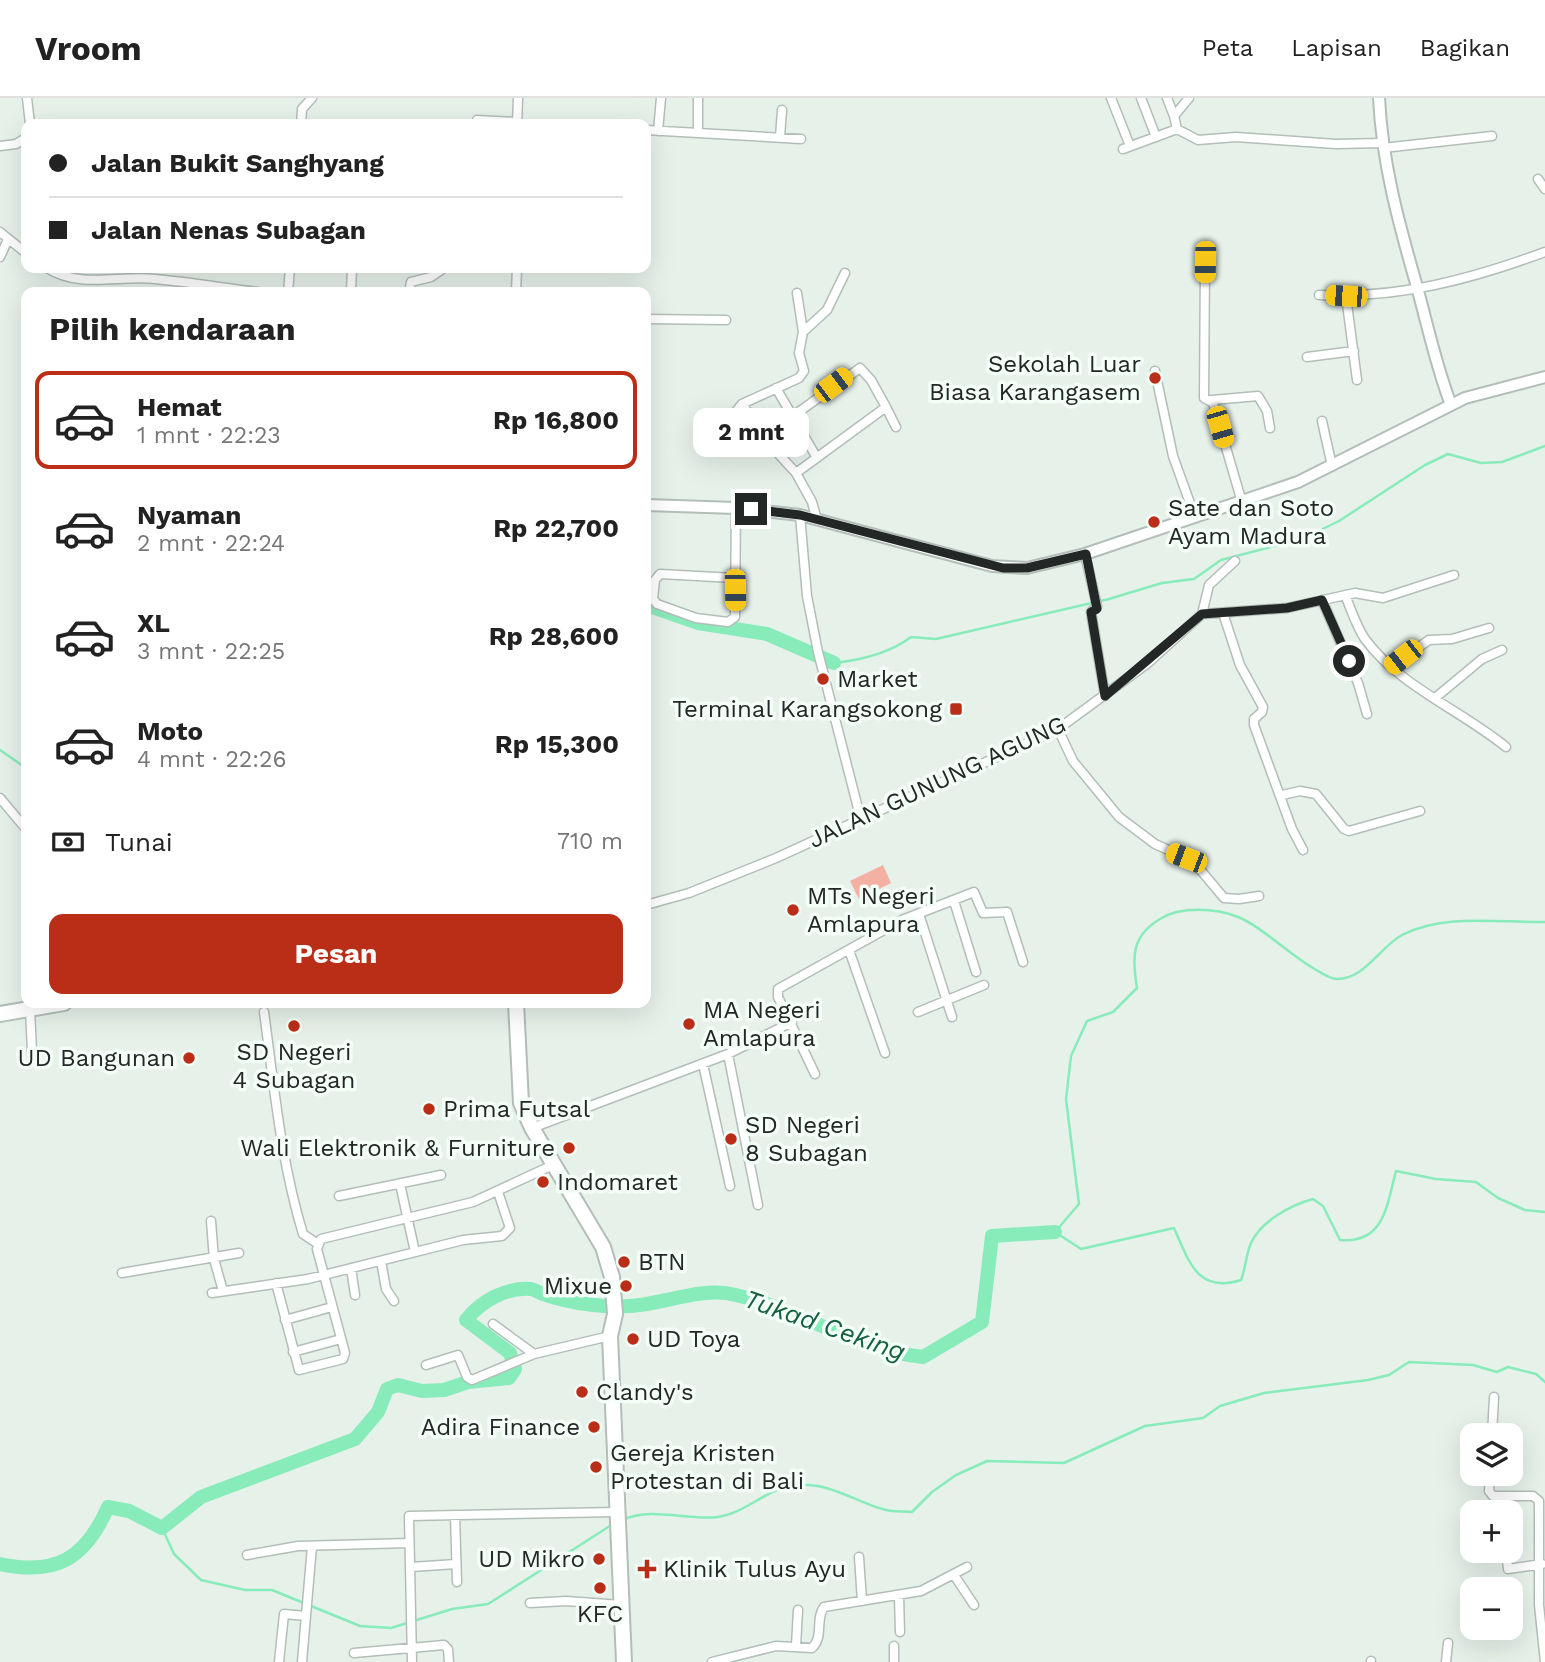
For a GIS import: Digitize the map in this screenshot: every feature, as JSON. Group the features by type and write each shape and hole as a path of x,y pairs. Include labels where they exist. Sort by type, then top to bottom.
{"highway":[{"path":"0,1014 36,1008"},
{"path":"516,1008 519,1091 532,1128 603,1247 614,1292 615,1312"},
{"path":"620,1513 615,1314 610,1336 620,1513 632,1662"},
{"path":"622,1534 621,1605 624,1662"}],"main road":[{"path":"1379,98 1382,145 1441,378 1451,405"},
{"path":"651,505 736,508 800,515 1003,568 1027,568 1086,554 1241,499 1298,482 1451,405 1504,385 1545,377"}],"street":[{"path":"27,98 29,119"},
{"path":"517,119 518,98"},
{"path":"659,131 661,98"},
{"path":"698,98 698,133"},
{"path":"1111,98 1126,148 1177,129 1198,140 1236,137 1336,144 1382,145 1492,136"},
{"path":"1141,98 1156,137"},
{"path":"1167,98 1177,129"},
{"path":"1174,116 1189,98"},
{"path":"301,119 302,109 310,99"},
{"path":"780,137 782,110"},
{"path":"651,130 801,139"},
{"path":"0,146 21,141"},
{"path":"1538,179 1545,189"},
{"path":"0,232 21,249"},
{"path":"0,257 8,239"},
{"path":"1319,295 1346,296 1418,290 1502,268 1545,252"},
{"path":"1205,262 1204,398 1212,400 1258,396 1267,411 1270,428"},
{"path":"803,331 827,310 845,272"},
{"path":"57,273 84,281 152,278 220,287"},
{"path":"152,273 152,278"},
{"path":"410,287 411,282 436,273"},
{"path":"703,443 717,435 742,404 796,381 802,375 804,368 799,346 803,331 797,293"},
{"path":"1346,296 1357,380"},
{"path":"651,319 726,320"},
{"path":"1307,357 1354,351"},
{"path":"793,416 857,368 865,371 887,407 896,428"},
{"path":"1155,371 1173,456 1195,517"},
{"path":"776,388 817,457"},
{"path":"1212,400 1241,499"},
{"path":"742,404 774,449 796,473 813,502 817,520"},
{"path":"796,473 887,407"},
{"path":"1322,421 1332,466"},
{"path":"734,578 660,575 655,580 653,599 657,604 696,618 728,622 736,613 736,508"},
{"path":"800,515 807,596 819,656 860,820"},
{"path":"1086,554 1097,606 1091,612 1105,696"},
{"path":"1235,561 1209,585 1202,614 1287,608 1360,593 1383,598 1454,575"},
{"path":"1345,595 1363,636 1392,666 1435,698 1475,721 1506,747"},
{"path":"1322,600 1358,683 1367,714"},
{"path":"1223,613 1240,665 1263,709 1254,719 1254,725 1282,795 1292,829 1303,850"},
{"name":"JALAN GUNUNG AGUNG","path":"651,903 702,888 860,820 1058,729 1105,696 1202,614"},
{"path":"1392,666 1429,640 1452,639 1489,628"},
{"path":"1435,698 1482,659 1502,650"},
{"path":"1058,729 1080,771 1133,830 1154,844 1193,862 1224,898 1239,900 1259,896"},
{"path":"1282,795 1300,791 1316,794 1344,829 1349,831 1420,811"},
{"path":"0,798 21,823"},
{"path":"815,1074 778,989 902,920 974,892 986,915 1007,912 1023,962"},
{"path":"954,901 976,972"},
{"path":"919,914 952,1017"},
{"path":"849,950 885,1053"},
{"path":"918,1012 984,985"},
{"path":"30,1009 32,1051"},
{"path":"264,1012 283,1151 301,1229 306,1238 318,1244"},
{"path":"532,1128 728,1054 792,1023"},
{"path":"728,1054 758,1205"},
{"path":"703,1064 730,1186"},
{"path":"318,1244 331,1235 408,1219 498,1192 555,1164"},
{"path":"339,1196 441,1175"},
{"path":"400,1184 415,1252"},
{"path":"212,1293 324,1275 463,1240 506,1234 510,1228 498,1192"},
{"path":"211,1221 214,1259 223,1291"},
{"path":"275,1283 298,1368 303,1371 343,1359 345,1353 318,1244"},
{"path":"122,1273 240,1253"},
{"path":"381,1261 386,1289 394,1301"},
{"path":"351,1268 355,1295"},
{"path":"285,1320 332,1307"},
{"path":"493,1324 534,1354"},
{"path":"426,1365 455,1354 461,1357 468,1379 499,1371 534,1354 610,1336"},
{"path":"293,1352 341,1339"},
{"path":"1493,1423 1494,1397"},
{"path":"1491,1486 1491,1494 1504,1497 1534,1496 1539,1501 1543,1564 1539,1605 1545,1662"},
{"path":"412,1662 409,1516 620,1513"},
{"path":"455,1514 457,1582"},
{"path":"247,1555 312,1546 409,1543"},
{"path":"302,1662 312,1546"},
{"path":"859,1558 862,1601"},
{"path":"1507,1563 1508,1569 1543,1564"},
{"path":"411,1567 456,1564"},
{"path":"712,1662 776,1646 809,1649 816,1646 820,1613 824,1606 920,1591 967,1567"},
{"path":"954,1575 974,1605"},
{"path":"899,1596 900,1632"},
{"path":"530,1603 566,1601 621,1605"},
{"path":"796,1646 798,1610"},
{"path":"279,1662 284,1614 306,1616"},
{"path":"1446,1662 1448,1643"},
{"path":"354,1653 444,1646 448,1649 449,1662"},
{"path":"894,1646 894,1662"}],"shaded area":[{"path":"883,865 891,883 859,899 850,881"}],"waterway":[{"path":"834,663 875,655 911,637 936,639 1109,599 1162,583 1194,579 1221,560 1302,539 1339,521 1425,465 1448,454 1481,463 1502,462 1545,446"},
{"path":"651,607 698,623 767,634 834,663"},
{"path":"0,750 21,765"},
{"path":"1545,922 1454,921 1419,928 1394,940 1356,974 1337,979 1304,962 1238,917 1209,910 1188,910 1160,919 1150,926 1139,940 1134,957 1137,988 1113,1012 1087,1021 1071,1056 1066,1099 1079,1204 1055,1232 1081,1249 1174,1228 1197,1272 1214,1282 1226,1283 1241,1280 1251,1243 1262,1228 1286,1210 1304,1202 1313,1199 1323,1206 1340,1240 1355,1240 1366,1236 1382,1219 1396,1171 1436,1179 1476,1182 1498,1198 1525,1210 1545,1212"},
{"name":"Tukad Ceking","path":"0,1564 37,1567 66,1560 89,1540 108,1507 129,1511 162,1528 201,1497 355,1439 378,1412 387,1389 398,1385 422,1391 444,1390 468,1382 509,1378 515,1369 510,1353 466,1320 487,1301 512,1290 531,1289 577,1303 599,1306 643,1305 697,1294 736,1295 783,1310 875,1346 923,1357 982,1322 992,1236 1055,1232"},
{"path":"622,1520 646,1514 706,1518 729,1515 777,1490 798,1485 833,1490 886,1510 912,1512 932,1492 956,1475 987,1461 1064,1463 1145,1426 1203,1418 1220,1406 1264,1393 1389,1375 1409,1362 1473,1365 1497,1372 1508,1367 1536,1374 1545,1382"},
{"path":"162,1528 174,1554 201,1580 245,1590 272,1590 360,1626 391,1628 452,1609 488,1604 613,1524"}],"place":[{"name":"Sekolah Luar Biasa Karangasem","path":"1155,378"},
{"name":"Sate dan Soto Ayam Madura","path":"1154,522"},
{"name":"Market","path":"823,679"},
{"name":"Terminal Karangsokong","path":"956,709"},
{"name":"MTs Negeri Amlapura","path":"793,910"},
{"name":"MA Negeri Amlapura","path":"689,1024"},
{"name":"SD Negeri 4 Subagan","path":"294,1026"},
{"name":"UD Bangunan","path":"189,1058"},
{"name":"Prima Futsal","path":"429,1109"},
{"name":"SD Negeri 8 Subagan","path":"731,1139"},
{"name":"Wali Elektronik & Furniture","path":"569,1148"},
{"name":"Indomaret","path":"543,1182"},
{"name":"BTN","path":"624,1262"},
{"name":"Mixue","path":"626,1286"},
{"name":"UD Toya","path":"633,1339"},
{"name":"Clandy's","path":"582,1392"},
{"name":"Adira Finance","path":"594,1427"},
{"name":"Gereja Kristen Protestan di Bali","path":"596,1467"},
{"name":"UD Mikro","path":"599,1559"},
{"name":"Klinik Tulus Ayu","path":"647,1569"},
{"name":"KFC","path":"600,1588"}],"route":[{"path":"751,509 800,515 1003,568 1048,565 1086,554 1097,609 1091,612 1105,696 1148,663 1202,614 1287,608 1322,600 1349,661"}]}
